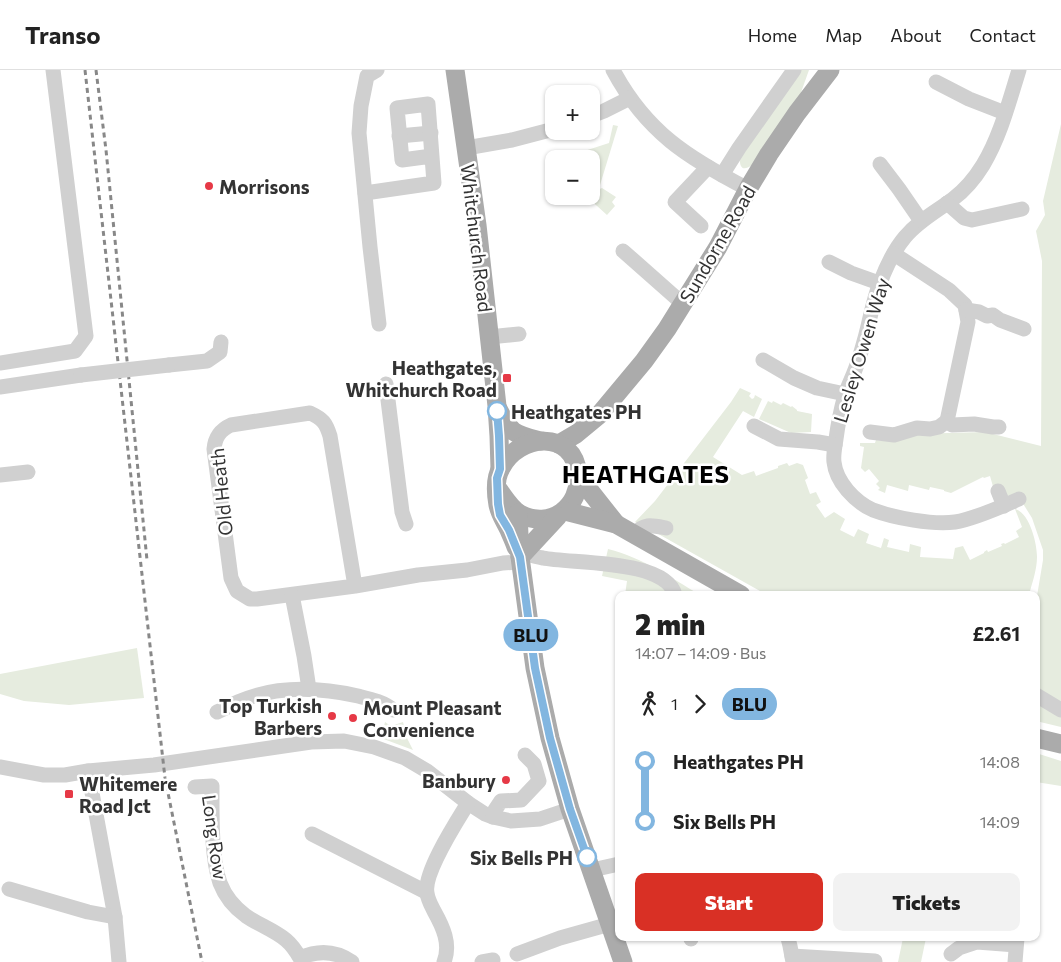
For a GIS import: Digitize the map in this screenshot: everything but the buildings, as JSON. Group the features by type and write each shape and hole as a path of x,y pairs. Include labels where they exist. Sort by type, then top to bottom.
{"main road":[{"name":"Whitchurch Road","path":"455,70 477,226 497,406 500,469"},
{"name":"Sundorne Road","path":"559,444 576,434 599,415 644,361 667,329 718,247 748,189 769,154 796,113 830,70"},
{"name":"Whitchurch Road","path":"497,406 506,425 518,435 540,441"},
{"name":"Sundorne Road","path":"577,469 583,444 599,415"},
{"path":"522,558 500,515 497,478 506,460 520,448 540,441 559,444 570,453 577,469 616,524"},
{"path":"522,558 576,495 577,469"},
{"path":"498,489 518,513 531,519 544,519 561,513 616,524 734,591"},
{"path":"518,513 537,676 550,738 570,809 615,939"},
{"path":"1040,739 1061,744"},
{"path":"616,941 623,962"}],"street":[{"path":"0,363 75,351 86,336 52,70"},
{"path":"613,70 638,109 662,134 689,156 748,189"},
{"name":"Sundorne Road","path":"722,175 794,70"},
{"name":"Lesley Owen Way","path":"1018,70 994,146 982,166 963,190 906,236 894,254 879,284 856,369 845,394 838,425 834,461 840,480 854,497 873,510 920,521 955,522 1004,506 1019,499"},
{"path":"369,72 361,106 360,133 379,324"},
{"path":"941,88 1005,113"},
{"path":"600,113 630,98"},
{"path":"365,193 434,183 432,145 428,104 398,108 402,160 432,145"},
{"path":"466,148 512,140 545,131"},
{"path":"400,143 432,145"},
{"path":"701,226 675,202 708,167"},
{"path":"881,172 899,189 921,222"},
{"path":"947,203 964,218 972,220 1022,209"},
{"path":"623,251 683,304"},
{"path":"870,432 894,435 917,428 930,429 939,427 947,420 968,322 965,305 949,290 894,254"},
{"path":"829,262 879,284"},
{"path":"966,310 993,316 1024,329"},
{"path":"489,337 519,334"},
{"path":"0,387 81,375 207,361 220,352 221,342"},
{"path":"16,360 20,384"},
{"path":"763,360 809,385 845,394"},
{"path":"386,384 402,512 406,524"},
{"name":"Old Heath","path":"355,586 330,436 324,422 310,414 225,427 217,437 214,449 230,578 237,591 250,599 292,595 355,586 418,575 467,570 522,558"},
{"path":"947,420 952,425 974,424 999,427"},
{"path":"754,426 779,438 835,445"},
{"path":"0,475 28,472"},
{"path":"998,491 1004,506"},
{"path":"634,534 640,528 652,525 666,528"},
{"path":"522,558 630,567 658,576 667,582 674,591"},
{"path":"292,595 309,689"},
{"path":"217,712 259,695 288,689 328,690 369,699 388,706 393,710"},
{"path":"1040,697 1061,710"},
{"path":"0,767 44,775 65,775 154,765 311,742 344,741 374,747 405,758 427,771 468,803 493,817 511,821 540,819 570,809"},
{"path":"493,817 501,801 521,800 539,782 534,764 525,755"},
{"path":"88,771 115,917 119,962"},
{"name":"Long Row","path":"195,787 212,786 215,857 220,884 236,907 245,915 285,939 294,947 298,960 310,954 323,952 337,955 352,962"},
{"path":"444,962 448,946 444,930 426,892 440,850 468,803"},
{"path":"312,834 426,892"},
{"path":"592,870 615,865"},
{"path":"9,889 88,912 115,917"},
{"path":"517,954 560,938 610,924"},
{"path":"789,941 793,959 878,958"},
{"path":"951,954 963,942 1017,941 1015,962"}],"shaded area":[{"path":"801,70 809,70 799,98 752,165 743,168 740,165 740,155"},
{"path":"1061,124 1061,705 1040,693 1040,591 1038,591 1043,550 1032,518 1017,494 1008,496 994,490 990,476 983,477 951,493 930,487 929,490 909,485 908,491 887,485 885,493 878,490 880,488 876,484 879,481 869,469 865,472 861,468 864,447 860,446 860,443 875,443 876,440 883,441 912,434 985,432 1041,446 1042,261 1036,231 1045,215 1043,201"},
{"path":"613,125 618,126 600,185 600,150 587,150 609,143"},
{"path":"602,188 616,197 612,202 615,206 607,215 596,205 600,205 600,189"},
{"path":"740,388 751,393 749,396 752,399 755,395 762,399 754,417 743,411 713,457 742,475 754,471 756,476 787,463 789,466 797,463 803,465 808,478 805,480 810,494 816,492 821,502 816,505 825,518 834,512 845,519 840,530 854,537 858,529 869,534 866,543 881,548 884,538 889,540 887,547 909,552 910,544 921,547 920,557 953,559 955,548 963,546 970,560 987,550 988,552 1002,546 1001,544 1019,537 1016,531 1022,527 1015,509 1020,512 1029,523 1036,545 1036,567 1030,591 760,591 635,522 655,501"},
{"path":"768,401 781,405 783,403 792,406 797,411 812,414 811,432 791,433 759,419"},
{"path":"608,549 633,557 693,591 626,591 627,581 602,576"},
{"path":"137,648 144,698 69,705 24,701 0,694 0,674"},
{"path":"1040,702 1061,713 1061,727 1040,722"},
{"path":"385,722 391,726 403,722 407,738 413,750 381,738"},
{"path":"1040,754 1061,761 1061,786 1040,783"},
{"path":"902,941 925,941 921,962 898,962"}],"railway":[{"path":"85,70 165,778 202,962"},
{"path":"96,70 106,150 147,560"}],"bus line":[{"name":"BLU","path":"497,411 500,469 497,478 500,515 509,530 520,557 535,668 550,738 570,809 587,857"}],"place":[{"name":"Morrisons","path":"209,186"},
{"name":"Heathgates, Whitchurch Road","path":"507,378"},
{"name":"Heathgates PH","path":"497,411"},
{"name":"Top Turkish Barbers","path":"332,716"},
{"name":"Mount Pleasant Convenience","path":"353,718"},
{"name":"Banbury","path":"506,780"},
{"name":"Whitemere Road Jct","path":"69,794"},
{"name":"Six Bells PH","path":"587,857"}],"district":[{"name":"HEATHGATES","path":"646,473"}]}
